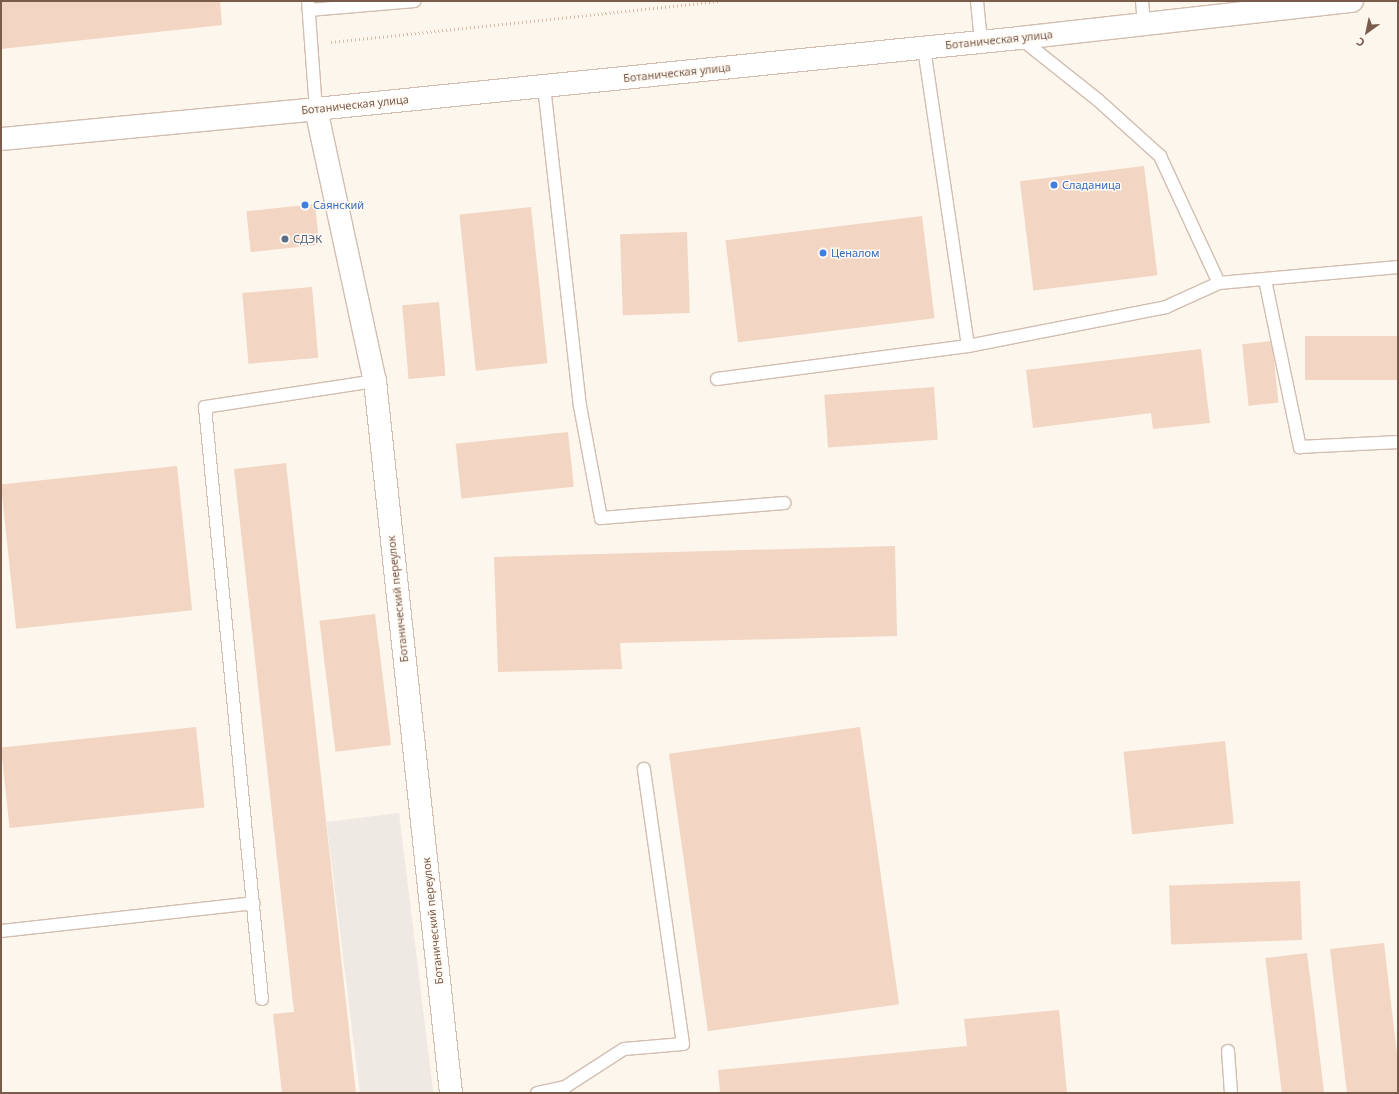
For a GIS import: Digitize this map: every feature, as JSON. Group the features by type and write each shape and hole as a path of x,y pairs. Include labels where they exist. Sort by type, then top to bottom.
{"street":[{"name":"Ботаническая улица","path":"1,139 1144,26 1352,1"},
{"name":"Ботанический переулок","path":"316,109 375,381 452,1093"}],"lane":[{"path":"316,109 308,6 415,1"},
{"path":"977,1 981,42"},
{"path":"1142,1 1144,26"},
{"path":"1020,38 1098,100 1160,156 1219,283"},
{"path":"924,48 968,346"},
{"path":"544,86 580,406 601,518 784,503"},
{"path":"717,379 968,346 1166,307 1219,283 1398,267"},
{"path":"1265,280 1300,447 1398,442"},
{"path":"262,999 205,407 375,381"},
{"path":"537,1093 565,1087 624,1049 683,1044 644,769"},
{"path":"1,931 253,903"},
{"path":"1228,1051 1231,1093"}],"path":[{"path":"311,44 718,1"}],"shaded area":[{"path":"399,813 433,1093 360,1093 327,822"}],"building":[{"path":"1,1 220,1 222,25 1,49"},
{"path":"1144,166 1157,275 1033,290 1020,181"},
{"path":"315,204 319,245 251,252 246,211"},
{"path":"531,207 547,363 476,371 459,215"},
{"path":"922,216 935,318 738,342 725,240"},
{"path":"687,232 690,313 623,315 620,234"},
{"path":"312,287 318,358 248,364 242,293"},
{"path":"439,302 445,376 409,379 402,305"},
{"path":"1305,336 1398,336 1398,380 1305,380"},
{"path":"1272,341 1278,403 1249,406 1242,344"},
{"path":"1201,349 1210,423 1153,429 1151,413 1033,428 1026,370"},
{"path":"934,387 938,440 828,448 824,395"},
{"path":"568,432 574,487 461,499 456,444"},
{"path":"286,463 356,1093 282,1093 273,1014 294,1012 234,469"},
{"path":"177,466 192,610 16,629 1,484"},
{"path":"895,546 897,636 620,643 622,669 498,672 494,557"},
{"path":"375,614 391,745 336,752 319,621"},
{"path":"196,727 204,808 10,828 1,747"},
{"path":"860,727 899,1004 708,1031 669,754"},
{"path":"1225,741 1234,824 1132,834 1124,752"},
{"path":"1300,881 1302,940 1171,945 1169,886"},
{"path":"1384,943 1398,1063 1398,1093 1347,1093 1330,949"},
{"path":"1307,953 1324,1093 1282,1093 1265,958"},
{"path":"1059,1010 1067,1093 720,1093 718,1070 967,1046 964,1019"}],"place":[{"name":"Сладаница","path":"1054,185"},
{"name":"Саянский","path":"305,205"},
{"name":"СДЭК","path":"285,239"},
{"name":"Ценалом","path":"823,253"}]}
